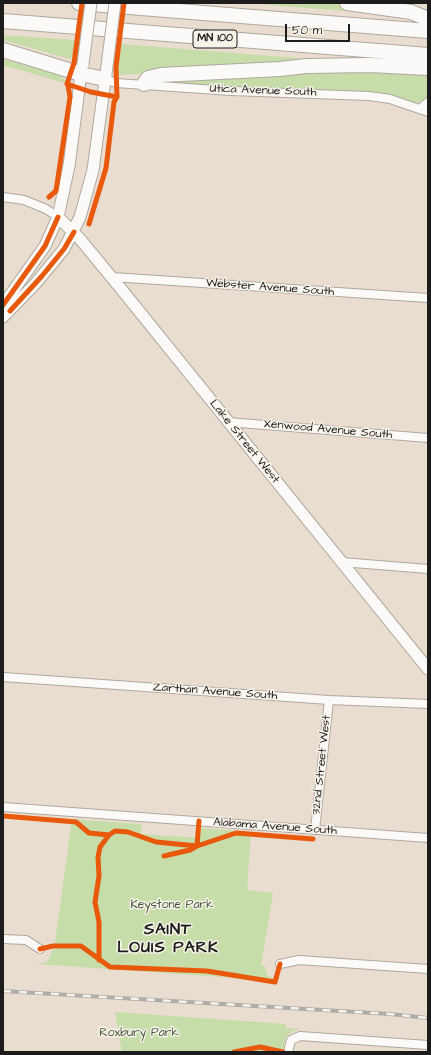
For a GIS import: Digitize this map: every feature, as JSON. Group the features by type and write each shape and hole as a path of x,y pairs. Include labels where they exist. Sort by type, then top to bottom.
{"highway":[{"name":"MN 100","path":"78,3 428,31"},
{"path":"348,3 411,12 428,19"},
{"name":"MN 100","path":"3,21 428,55"},
{"path":"3,50 82,69 106,72"},
{"path":"144,84 148,78 161,75 272,70 306,66 370,65 428,68"}],"main road":[{"path":"3,305 45,246 58,218 69,166 91,3"},
{"path":"3,317 42,276 64,249 74,232 85,202 93,170 115,3"},
{"name":"Lake Street West","path":"58,218 74,232 112,277 227,422 428,669"}],"street":[{"name":"Utica Avenue South","path":"106,72 116,83 274,93 350,94 390,99 428,112"},
{"path":"420,109 428,102"},
{"path":"3,197 24,200 46,209 58,218"},
{"name":"Webster Avenue South","path":"112,277 428,298"},
{"name":"Xenwood Avenue South","path":"227,422 428,438"},
{"path":"342,562 428,569"},
{"name":"Zarthan Avenue South","path":"3,677 329,700 428,704"},
{"name":"32nd Street West","path":"314,830 329,700"},
{"name":"Alabama Avenue South","path":"3,807 428,838"},
{"path":"3,939 26,940 40,949"},
{"path":"280,964 299,960 428,969"},
{"path":"288,1052 293,1038 300,1036 428,1045"}],"green space":[{"path":"245,3 331,3 359,8 358,12"},
{"path":"3,35 75,40 72,57 70,59 3,40"},
{"path":"121,44 308,59 307,64 117,75"},
{"path":"3,59 58,75 67,81 65,83 3,65"},
{"path":"304,71 428,73 428,98 416,103 397,97 362,93 173,84 173,79"},
{"name":"Keystone Park","path":"72,819 141,824 141,834 200,838 201,828 251,832 247,890 273,893 261,965 265,966 266,973 270,977 279,981 37,964 46,962 50,957 52,950 54,950"},
{"name":"Roxbury Park","path":"115,1012 286,1024 286,1028 300,1029 293,1031 286,1037 283,1052 122,1052"}],"railway":[{"path":"3,991 390,1014 428,1018"}],"cycle path":[{"path":"82,3 74,63 67,84 91,92 117,97"},
{"path":"89,224 106,168 114,102 117,97 116,67 124,3"},
{"path":"49,197 56,191 70,97 68,85"},
{"path":"3,305 45,246 58,217"},
{"path":"10,311 64,249 74,232"},
{"path":"3,816 76,822 89,833 109,835"},
{"path":"164,856 190,850 197,846 199,821"},
{"path":"99,960 99,922 95,902 99,876 98,857 100,847 109,835 115,831 128,832 156,842 197,846 236,833 313,839"},
{"path":"40,949 53,946 81,946 110,967 207,971 275,982 280,964"},
{"path":"234,1052 260,1047 283,1052"}],"district":[{"name":"SAINT LOUIS PARK","path":"168,940"}]}
